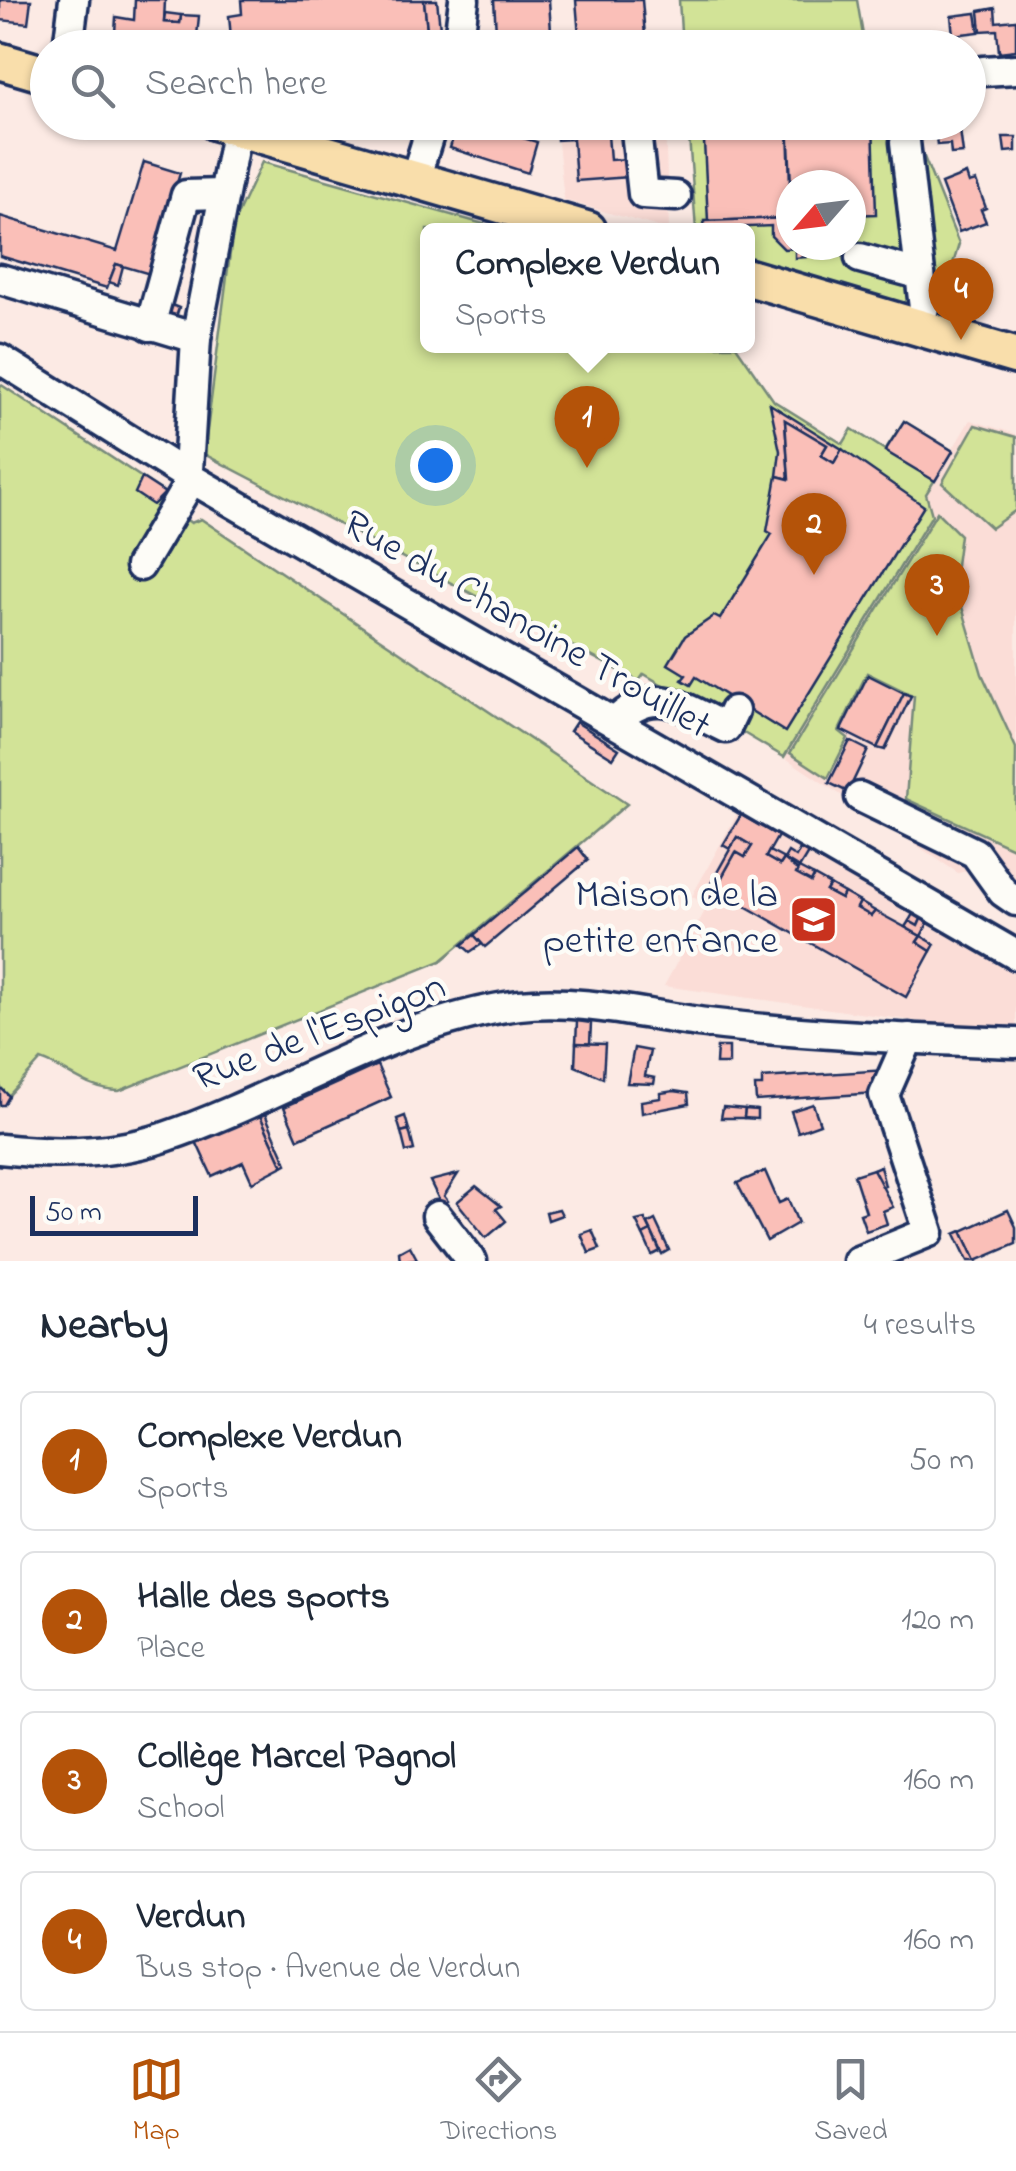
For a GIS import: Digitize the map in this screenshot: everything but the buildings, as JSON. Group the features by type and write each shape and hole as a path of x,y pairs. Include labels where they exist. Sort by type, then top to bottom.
{"main road":[{"path":"0,61 30,70"},
{"path":"276,140 564,223"},
{"path":"755,279 1016,356"}],"street":[{"path":"70,30 74,0"},
{"path":"460,30 464,0"},
{"path":"986,71 1016,68"},
{"path":"140,566 171,520 187,487 196,338 222,194 226,140"},
{"path":"414,179 427,140"},
{"path":"638,140 643,194 676,196"},
{"path":"905,142 924,308 918,328"},
{"path":"150,326 186,195 222,194"},
{"path":"866,260 918,274"},
{"path":"0,280 196,338"},
{"name":"Rue du Chanoine Trouillet","path":"0,359 187,476 1016,954"},
{"path":"614,722 631,706 647,699 670,702 726,728 734,711"},
{"path":"860,797 975,853 1012,893 970,926"},
{"name":"Rue de l'Espigon","path":"0,1149 44,1154 104,1150 164,1138 387,1042 518,1006 578,1004 709,1023 1016,1043"},
{"path":"858,1261 928,1232 884,1095 911,1038"},
{"path":"437,1216 472,1261"}],"shaded area":[{"path":"558,140 666,140 669,223 644,223 564,200"},
{"path":"970,420 1016,434 1016,891 1002,862 958,873 784,757 932,515 926,494"},
{"name":"Maison de la petite enfance","path":"738,812 1016,975 1016,1030 930,1023 664,986 707,907 692,896"}],"green space":[{"path":"679,0 857,0 862,30 681,30"},
{"path":"689,140 919,140 959,244 938,314 755,260 755,223 695,223"},
{"path":"262,162 480,223 420,223 420,353 741,353 774,401 843,444 852,429 885,450 904,421 953,451 926,494 932,515 784,757 644,674 639,681 204,454 234,222"},
{"path":"0,384 165,493 161,501 191,523 201,519 627,804 441,961 119,1091 87,1083 41,1060 0,1105"},
{"path":"975,425 1016,437 1016,510 991,528 942,483"},
{"path":"937,512 960,535 954,580 982,674 1016,748 1015,849 906,799 914,696 867,673 839,731 848,738 828,778 790,753"}],"place":[{"name":"Verdun","path":"961,340"},
{"name":"Complexe Verdun","path":"587,468"},
{"name":"Halle des sports","path":"814,575"},
{"name":"Collège Marcel Pagnol","path":"937,636"},
{"name":"Maison de la petite enfance","path":"813,919"}]}
